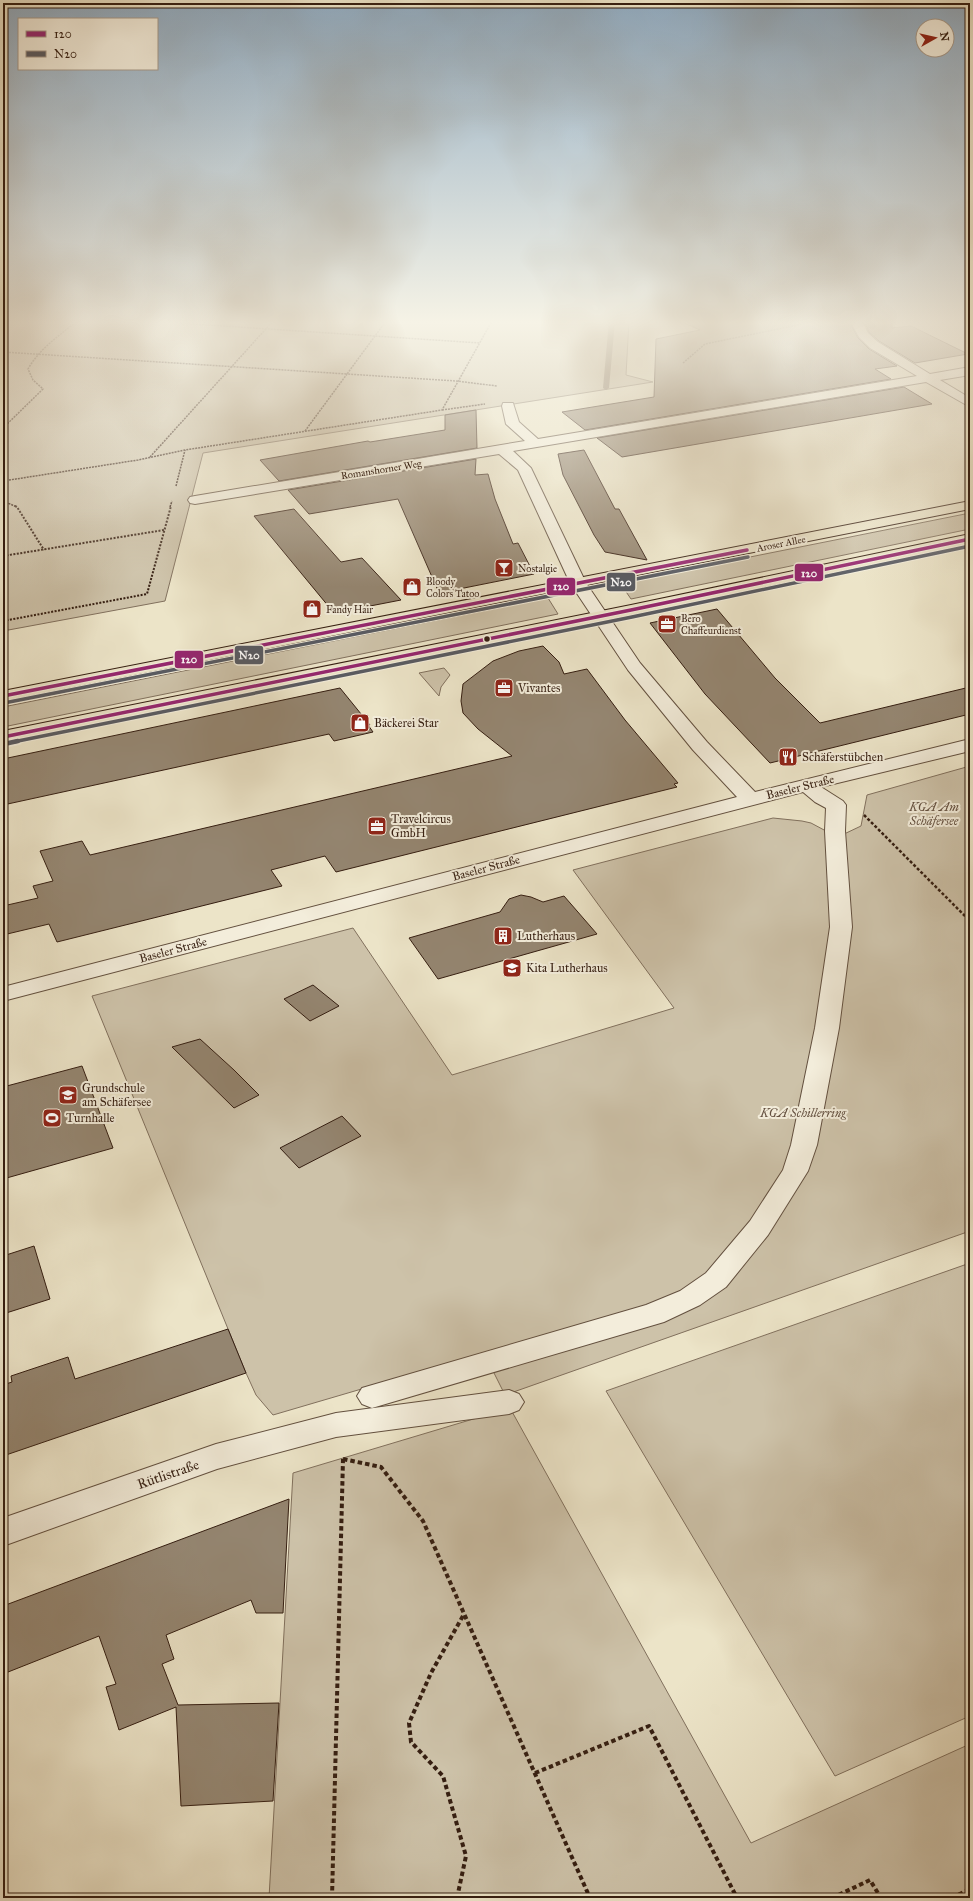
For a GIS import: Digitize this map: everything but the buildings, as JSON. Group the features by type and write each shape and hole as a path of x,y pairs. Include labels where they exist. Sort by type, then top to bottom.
{"main road":[{"name":"Aroser Allee","path":"3,696 970,505"},
{"path":"3,737 600,616 970,539"}],"street":[{"path":"509,410 513,424 536,444"},
{"name":"Romanshorner Weg","path":"195,500 740,410"},
{"path":"503,450 524,468 578,583 634,666 700,746 751,800"},
{"name":"Baseler Straße","path":"3,994 751,800 969,747"},
{"path":"372,1396 654,1314 690,1298 716,1280 759,1228 795,1171 804,1145 827,1028 841,927 835,831 836,805 822,798 806,786"},
{"name":"Rütlistraße","path":"3,1532 216,1457 336,1425 509,1402"}],"path":[{"path":"3,428 22,410"},
{"path":"150,457 193,410"},
{"path":"305,431 321,410"},
{"path":"3,481 442,410"},
{"path":"3,501 17,507 44,550"},
{"path":"3,556 164,530 147,594 3,621"},
{"path":"836,805 864,814 970,921"},
{"path":"332,1898 343,1459 382,1468 423,1521 590,1898"},
{"path":"457,1898 466,1856 443,1776 411,1742 409,1723 431,1673 464,1614"},
{"path":"535,1774 648,1726 737,1898"},
{"path":"832,1898 870,1880 881,1898"},
{"path":"952,1898 970,1889"}],"green space":[{"path":"3,410 477,410 203,453 165,601 3,631"},
{"path":"970,513 970,529 631,599 620,583"},
{"path":"548,598 558,614 3,727 3,707"},
{"path":"444,668 450,675 441,687 439,696 419,673"},
{"name":"KGA Schillerring","path":"970,766 970,1231 505,1395 484,1353 273,1415 256,1395 246,1373 92,996 353,928 452,1075 674,1008 573,870 773,818 811,823 826,831 842,835 861,826 867,795"},
{"path":"970,1263 970,1716 835,1776 606,1391"},
{"path":"510,1408 751,1843 970,1744 970,1898 269,1898 293,1473"}],"transit line":[{"name":"120","path":"3,737 631,610 970,539"},
{"name":"N20","path":"4,744 632,617 970,546"},
{"name":"120","path":"3,696 747,550"},
{"name":"N20","path":"4,703 748,557"}],"place":[{"name":"Nostalgie","path":"504,568"},
{"name":"Bloody Colors Tatoo","path":"412,587"},
{"name":"Fandy Hair","path":"312,609"},
{"name":"Bero Chaffeurdienst","path":"667,624"},
{"name":"Vivantes","path":"504,688"},
{"name":"Bäckerei Star","path":"360,723"},
{"name":"Schäferstübchen","path":"788,757"},
{"name":"Travelcircus GmbH","path":"377,826"},
{"name":"Lutherhaus","path":"503,936"},
{"name":"Kita Lutherhaus","path":"512,968"},
{"name":"Grundschule am Schäfersee","path":"68,1095"},
{"name":"Turnhalle","path":"52,1118"}],"park label":[{"name":"KGA Am Schäfersee","path":"934,814"}]}
